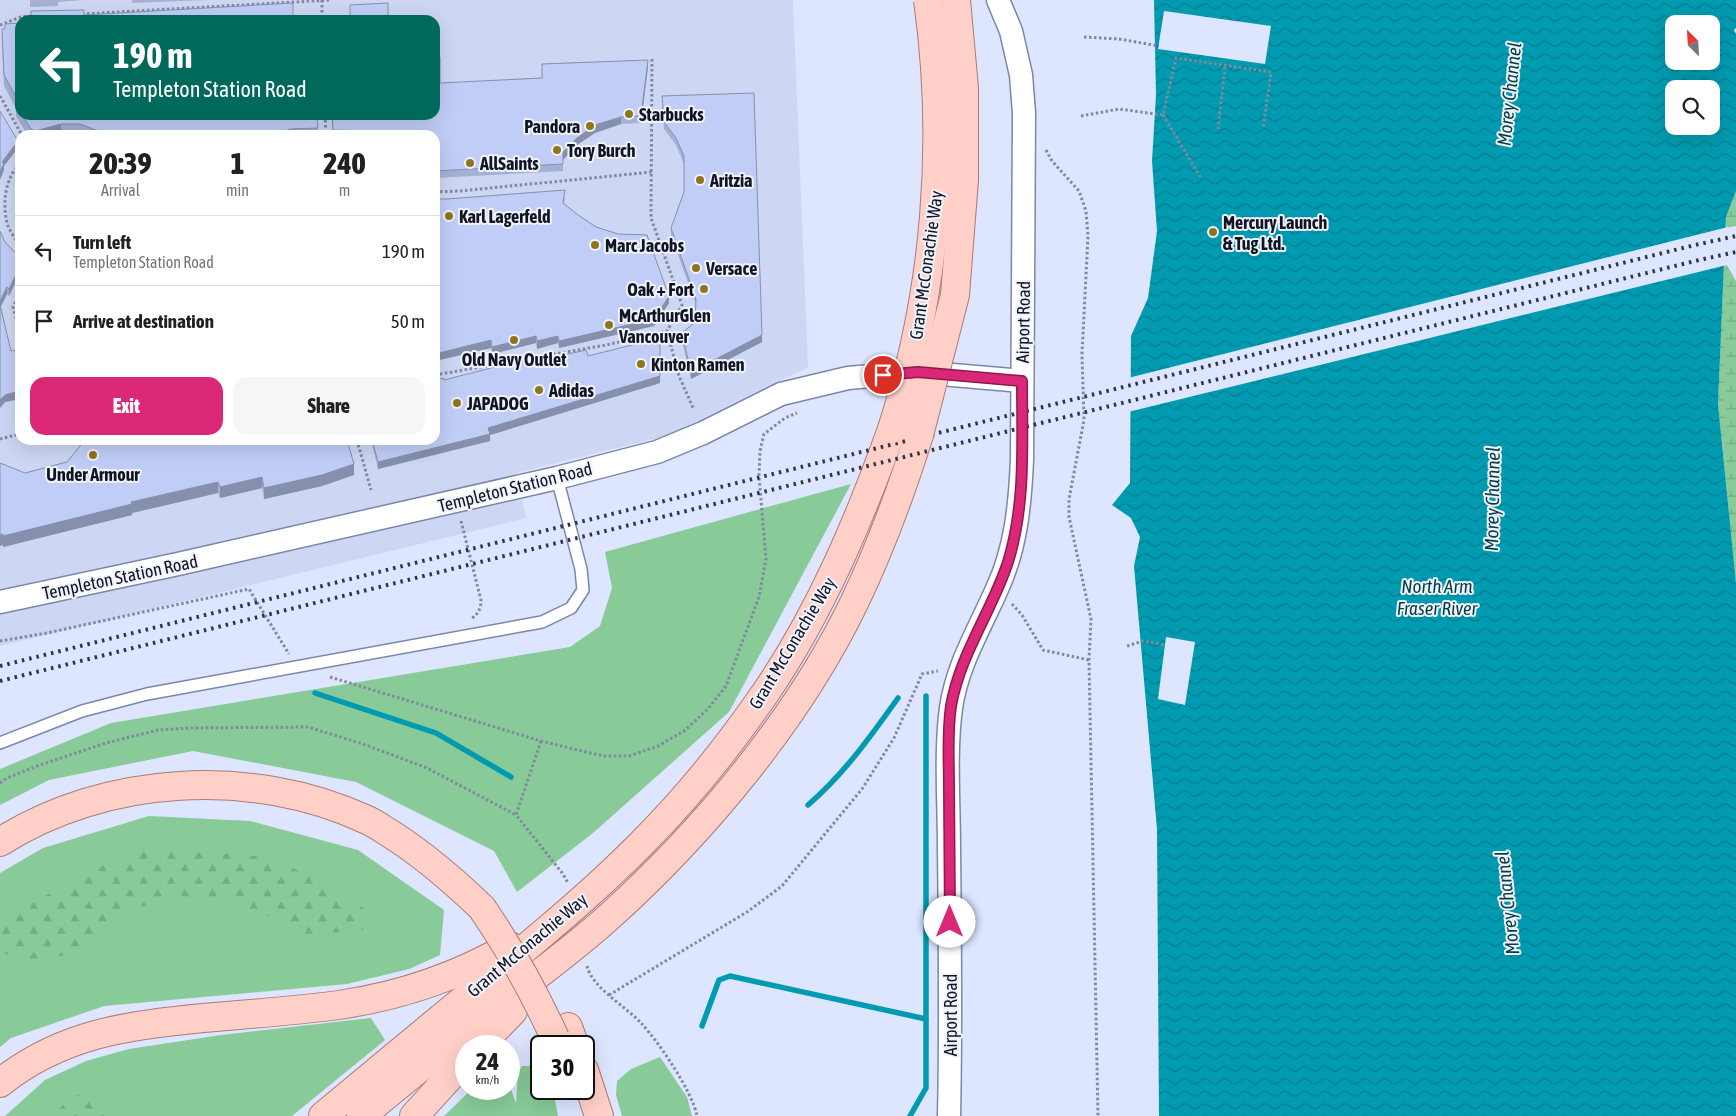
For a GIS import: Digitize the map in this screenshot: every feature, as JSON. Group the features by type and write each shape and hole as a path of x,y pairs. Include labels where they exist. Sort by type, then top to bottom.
{"main road":[{"name":"Grant McConachie Way","path":"323,1116 577,904 642,843 672,812 722,752 767,691 804,630 857,522 892,429 910,366 925,293 938,177 936,86 928,0"},
{"name":"Grant McConachie Way","path":"361,1116 454,1039 581,942 643,886 697,830 746,771 793,706 853,604 884,534 919,435 955,294 964,180 964,88 956,0"},
{"path":"0,842 29,825 103,797 157,788 235,786 314,800 366,819 434,863 505,927 525,951 550,988 563,1035"},
{"path":"0,1083 16,1070 40,1056 63,1045 108,1031 157,1023 340,1004 377,998 419,987 461,971 500,952 577,904"},
{"path":"490,1035 581,942"},
{"path":"414,1116 455,1072"},
{"path":"576,1100 580,1116"},
{"path":"594,1100 599,1116"}],"street":[{"name":"Airport Road","path":"949,1116 951,989 949,729 951,707 961,667 998,589 1015,536 1019,510 1022,460 1024,113 1022,75 1011,32 998,0"},
{"name":"Templeton Station Road","path":"0,602 178,564 557,478 657,452 703,433 781,394 848,378 918,372 1022,381"}],"lane":[{"path":"0,743 82,711 147,694 542,622 571,608 583,590 582,569 557,478"}],"path":[{"path":"322,0 322,15"},
{"path":"79,14 331,0"},
{"path":"0,25 15,19"},
{"path":"1084,37 1120,39 1159,46"},
{"path":"1201,178 1163,115 1176,58 1271,72 1263,129"},
{"path":"652,59 651,218 682,304 667,331 679,376 694,410"},
{"path":"1218,129 1225,66"},
{"path":"0,96 19,130"},
{"path":"1081,116 1119,108 1163,115"},
{"path":"1043,145 1052,162 1079,191 1086,211 1088,236 1082,354 1084,420 1069,499 1069,517 1091,619 1089,660 1098,1116"},
{"path":"15,172 7,186 2,206 9,228 15,238"},
{"path":"440,192 652,172"},
{"path":"440,374 606,345 667,331"},
{"path":"330,677 541,742 603,756 629,756 658,746 684,731 707,710 726,686 759,597 766,559 759,476 760,451 764,434 785,418 802,412"},
{"path":"0,439 15,435"},
{"path":"358,445 372,490"},
{"path":"459,514 481,606 478,614 464,622"},
{"path":"0,641 47,633 249,589 290,654"},
{"path":"998,589 1022,615 1043,650 1089,660"},
{"path":"1127,646 1143,641 1165,645"},
{"path":"609,995 747,912 782,886 862,790 894,738 922,674 961,667"},
{"path":"0,784 6,778 37,766 106,743 158,730 308,727 363,744 427,768 516,816 564,874 577,904"},
{"path":"516,816 541,742"},
{"path":"581,942 588,972 609,995 642,1024 666,1057 692,1099 697,1116"}],"shaded area":[{"name":"McArthurGlen Vancouver","path":"0,0 793,0 808,367 669,435 516,473 526,518 0,646"}],"green space":[{"path":"1736,191 1736,226 1726,228 1726,217"},
{"path":"1724,260 1736,281 1736,583 1718,404"},
{"path":"851,484 729,712 593,833 517,892 494,851 356,782 193,751 49,780 0,805 0,769 111,723 570,647 600,626 612,588 605,552"},
{"path":"149,816 250,821 358,850 444,910 440,955 409,969 347,984 104,1006 11,1038 0,1047 0,873 43,848"},
{"path":"163,849 257,856 286,865 324,883 368,911 363,930 309,935 264,914 231,902 193,898 128,909 106,932 62,956 28,959 0,953 0,928 6,917 109,862 136,852"},
{"path":"371,1018 385,1040 292,1116 5,1116 45,1080 86,1061 129,1049 221,1035"},
{"path":"660,1057 687,1097 692,1116 622,1116 616,1095 617,1081 631,1069"},
{"path":"522,1066 530,1066 530,1100 555,1100 558,1116 444,1116 461,1100 515,1100 516,1103 516,1100 520,1100 520,1070"},
{"path":"87,1088 104,1098 118,1116 49,1116"}],"water":[{"name":"North Arm Fraser River","path":"1154,0 1736,0 1736,28 1734,30 1736,34 1736,191 1726,217 1718,404 1736,583 1736,1116 1159,1116 1157,829 1134,566 1140,537 1131,518 1112,505 1130,483 1131,336 1148,298 1157,231 1152,161 1156,95"}],"pier":[{"path":"1164,11 1271,26 1265,64 1158,49"},
{"path":"1728,227 1727,265 1128,412 1128,378"},
{"path":"1166,637 1195,642 1185,705 1158,699"}],"building":[{"path":"293,3 293,15 84,15"},
{"path":"388,3 388,15 350,15 350,5"},
{"path":"84,10 84,15 31,15 31,11"},
{"path":"15,23 15,95 4,75 2,29 5,29 5,24"},
{"path":"648,60 641,116 621,117 595,125 577,138 563,152 563,164 440,171 440,130 333,130 332,120 440,120 440,83 542,78 542,64"},
{"path":"754,93 762,335 691,372 682,333 695,322 696,299 671,228 684,192 684,156 676,138 664,122 662,96"},
{"path":"0,111 15,136 15,145 2,162 4,163 0,172"},
{"path":"25,120 317,120 318,128 288,130 96,130 80,124 61,124 39,130 31,129"},
{"path":"565,190 563,203 596,227 618,234 647,235 669,296 654,319 559,341 558,336 537,341 536,336 492,347 491,340 440,353 440,199"},
{"path":"0,231 5,242 15,253 15,276 0,301"},
{"path":"0,305 11,351 15,350 15,392 5,395 0,400"},
{"path":"660,338 660,376 488,428 490,434 378,462 373,445 440,445 440,379 443,378 444,380 522,360 523,364 586,350 588,356"},
{"path":"81,445 348,445 354,464 322,475 264,488 262,477 220,487 218,482 131,502 132,504 3,536 3,534 0,535 0,463 25,473 67,462"}],"waterway":[{"path":"315,693 436,733 511,777"},
{"path":"910,1116 926,1088 926,696"},
{"path":"808,805 845,768 898,698"},
{"path":"702,1026 719,980 730,976 926,1019"}],"railway":[{"path":"0,666 1736,236"},
{"path":"0,681 1736,252"}],"place":[{"name":"Starbucks","path":"629,114"},
{"name":"Pandora","path":"590,126"},
{"name":"Tory Burch","path":"557,150"},
{"name":"AllSaints","path":"470,163"},
{"name":"Aritzia","path":"700,180"},
{"name":"Karl Lagerfeld","path":"449,216"},
{"name":"Mercury Launch & Tug Ltd.","path":"1213,232"},
{"name":"Marc Jacobs","path":"595,245"},
{"name":"Versace","path":"696,268"},
{"name":"Oak + Fort","path":"704,289"},
{"name":"McArthurGlen Vancouver","path":"609,325"},
{"name":"Old Navy Outlet","path":"514,340"},
{"name":"Kinton Ramen","path":"641,364"},
{"name":"Adidas","path":"539,390"},
{"name":"JAPADOG","path":"457,403"},
{"name":"Under Armour","path":"93,455"}],"route":[{"path":"883,375 918,372 1022,381 1022,460 1019,510 1015,536 998,589 961,667 951,707 949,729 950,922"}],"water label":[{"name":"Morey Channel","path":"1509,94"},
{"name":"Morey Channel","path":"1492,499"},
{"name":"Morey Channel","path":"1507,903"}]}
